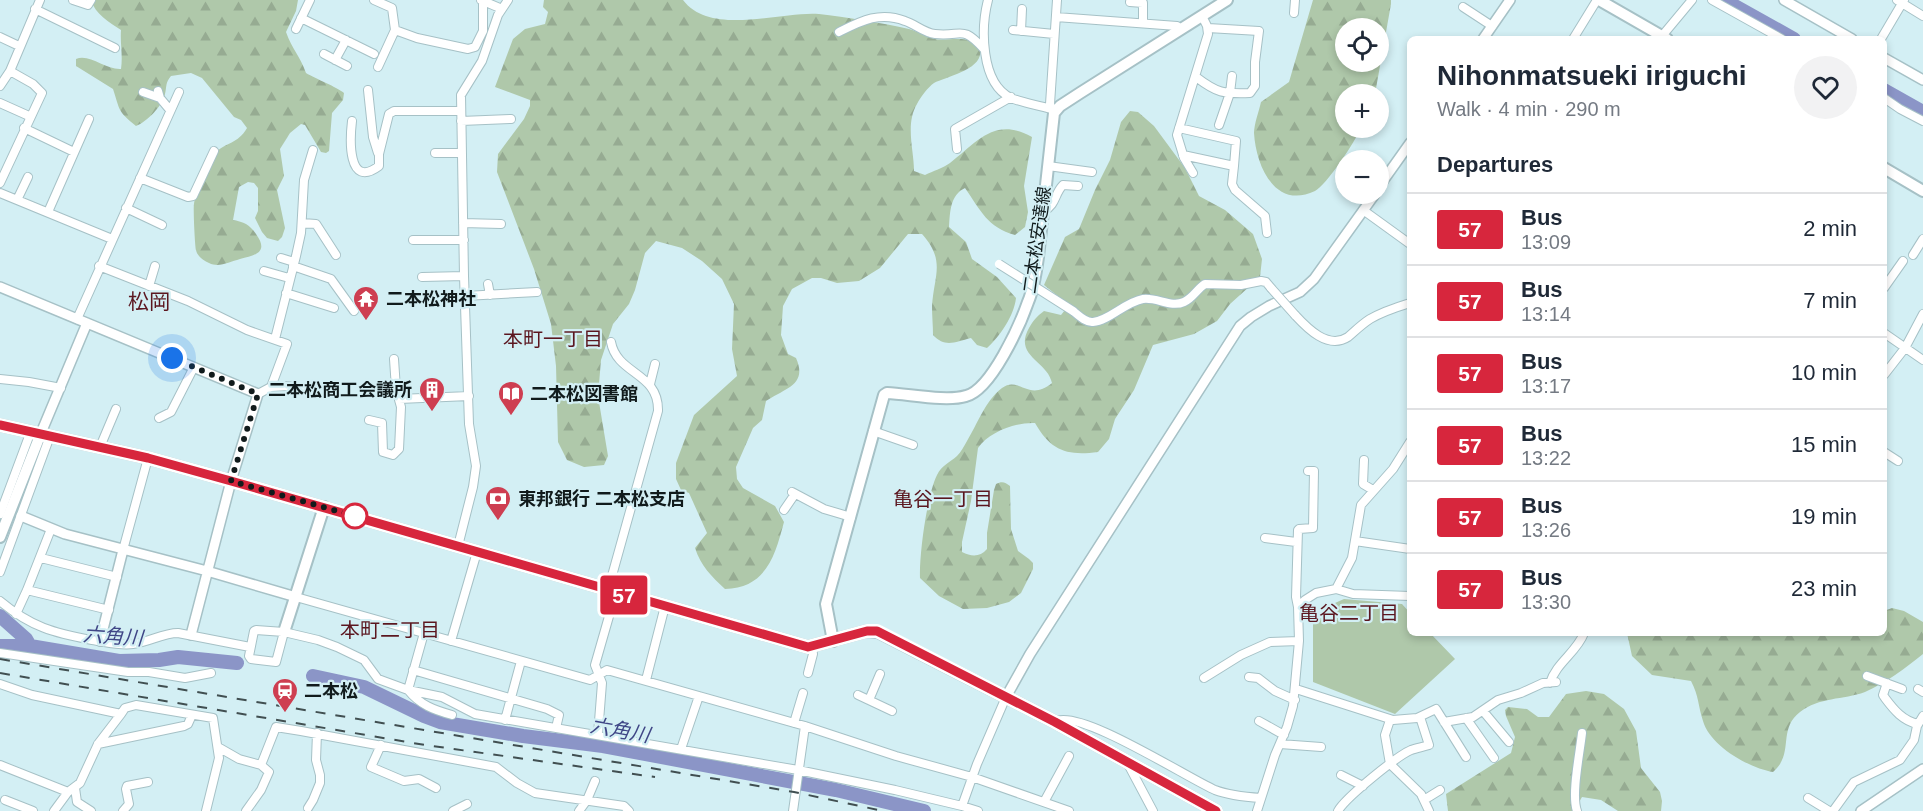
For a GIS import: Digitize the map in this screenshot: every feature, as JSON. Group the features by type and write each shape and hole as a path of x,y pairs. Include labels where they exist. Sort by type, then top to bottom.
{"main road":[{"path":"1053,111 1227,0"},
{"path":"1598,0 1661,36"},
{"name":"二本松安達線","path":"833,640 826,604 883,398 887,393 963,397 975,393 984,384 1007,348 1029,300 1037,268 1053,111"},
{"path":"1887,170 1923,191"},
{"path":"0,425 148,458 780,640 812,647 867,631 881,633 1055,722 1216,811"},
{"path":"0,537 3,519 41,434"},
{"path":"284,632 324,507"}],"street":[{"path":"0,86 10,71 40,0"},
{"path":"73,0 88,5 91,0"},
{"path":"296,29 310,0"},
{"path":"374,0 392,8 395,30 378,67"},
{"path":"988,0 984,18 984,49 997,85 1011,97 1053,111"},
{"path":"1053,111 1050,104 1057,0"},
{"path":"1294,13 1295,0"},
{"path":"1485,36 1510,0"},
{"path":"1576,36 1598,0"},
{"path":"1665,36 1692,0"},
{"path":"1712,0 1777,36"},
{"path":"1784,0 1847,36"},
{"path":"395,30 417,38 472,49 483,31 482,1 505,3 482,61 462,91 464,276 469,424 476,466 458,546"},
{"path":"1883,36 1901,1 1923,16"},
{"path":"1130,2 1143,3 1143,23"},
{"path":"1462,6 1492,26"},
{"path":"35,9 115,48"},
{"path":"1022,9 1017,30 1054,34"},
{"path":"839,32 874,16 885,17 905,21 933,34 966,33 984,49"},
{"path":"1193,173 1177,140 1208,34 1208,28 1202,16"},
{"path":"1056,17 1177,26 1181,29"},
{"path":"301,18 374,54"},
{"path":"1196,77 1215,91 1250,93 1256,86 1255,62 1260,32 1208,28"},
{"path":"0,37 20,46"},
{"path":"335,60 346,40"},
{"path":"324,54 347,66"},
{"path":"1887,60 1923,81"},
{"path":"0,183 29,116 42,93 33,84 10,71"},
{"path":"1219,125 1230,93 1232,76"},
{"path":"352,121 350,140 356,168 365,171 378,168 379,154 373,137 368,90"},
{"path":"143,92 159,95 170,110"},
{"path":"0,572 21,516 41,434 61,388 99,266 179,92"},
{"path":"957,149 955,129 1011,97"},
{"path":"1887,100 1922,119"},
{"path":"0,103 29,116"},
{"path":"379,154 389,114 394,111 461,111"},
{"path":"48,212 89,118"},
{"path":"461,121 511,119"},
{"path":"24,128 74,152"},
{"path":"1179,128 1236,141 1233,187 1263,208 1267,233"},
{"path":"1389,173 1407,147"},
{"path":"275,339 294,264 302,223 304,180 313,150"},
{"path":"140,178 188,197 193,196 214,151"},
{"path":"435,153 462,153"},
{"path":"1183,154 1234,166"},
{"path":"138,158 146,163"},
{"path":"1048,166 1092,172"},
{"path":"17,200 28,177"},
{"path":"1043,212 1055,202 1062,186 1066,184 1078,186"},
{"path":"0,193 112,239"},
{"path":"962,807 1010,686 1240,326 1251,317 1300,292 1307,286 1325,266 1368,204"},
{"path":"126,208 162,225"},
{"path":"1363,210 1407,242"},
{"path":"302,223 316,224 336,255"},
{"path":"464,223 501,224"},
{"path":"1914,255 1923,239"},
{"path":"413,240 464,240"},
{"path":"281,258 331,279 354,311"},
{"path":"1887,284 1903,261"},
{"path":"999,264 1092,322 1101,320 1121,307 1141,300 1185,302 1205,284 1240,285 1261,281 1266,282 1311,331 1329,340 1340,340 1371,318 1407,304"},
{"path":"99,266 188,301 247,330 287,344 272,387"},
{"path":"149,286 155,266"},
{"path":"264,271 290,278"},
{"path":"422,277 464,276"},
{"path":"488,284 490,295"},
{"path":"0,287 258,394"},
{"path":"465,296 537,292"},
{"path":"286,293 334,308"},
{"path":"1887,371 1905,348 1923,314"},
{"path":"1887,335 1923,360"},
{"path":"598,734 602,683 595,665 611,591 658,411 655,392 650,384 621,362 615,355 611,342"},
{"path":"369,420 382,423 383,452 388,455 396,453 399,449 401,407 394,378 394,359"},
{"path":"650,384 655,364"},
{"path":"159,418 171,412 194,367"},
{"path":"0,379 41,383 61,388"},
{"path":"191,635 231,481 258,394 272,387 305,388"},
{"path":"399,399 469,396"},
{"path":"100,447 116,409"},
{"path":"873,431 912,445"},
{"path":"1336,589 1351,563 1361,505 1407,454"},
{"path":"1887,454 1898,461"},
{"path":"100,641 148,458"},
{"path":"1364,460 1363,484 1373,490"},
{"path":"1257,811 1284,735 1296,689 1299,642 1296,542 1299,529 1313,528 1314,471 1308,471"},
{"path":"784,510 794,493 824,509 851,517"},
{"path":"21,516 51,529 123,550 207,571 590,680 607,670 646,680 972,777 1069,811"},
{"path":"16,614 51,529"},
{"path":"1265,538 1296,542"},
{"path":"1355,541 1407,549"},
{"path":"451,641 477,552"},
{"path":"40,558 117,577"},
{"path":"1298,606 1316,594 1336,589 1353,594 1407,596"},
{"path":"27,590 109,610"},
{"path":"0,601 16,614 49,631 100,641 125,645 141,643 173,633 250,646"},
{"path":"646,680 665,606"},
{"path":"284,632 276,662 250,659 252,634 256,630 284,632 318,640 357,656 368,664 375,678 408,690 442,697 475,714 798,770 895,789 978,811"},
{"path":"408,690 424,633"},
{"path":"1444,722 1466,718 1483,711 1498,700 1543,683 1553,682 1553,672 1583,636"},
{"path":"1204,678 1241,655 1270,642 1299,642"},
{"path":"808,673 813,654 812,647"},
{"path":"0,653 185,678 211,673"},
{"path":"505,720 521,661"},
{"path":"413,670 547,709 559,716 556,728"},
{"path":"869,700 880,674"},
{"path":"1867,676 1902,689"},
{"path":"1249,677 1258,678 1275,691 1294,700"},
{"path":"1887,682 1883,695 1885,698 1909,723 1918,724"},
{"path":"0,684 32,695 121,714"},
{"path":"1296,689 1390,720 1420,717 1436,709 1466,757"},
{"path":"408,690 419,702 431,709 452,715"},
{"path":"794,723 802,693"},
{"path":"858,695 892,711"},
{"path":"681,749 699,696"},
{"path":"54,811 82,780 98,744 121,714 130,705 136,705 213,718 218,747 217,773 207,811"},
{"path":"1483,711 1509,742"},
{"path":"98,744 184,726 188,724 192,715"},
{"path":"1833,811 1854,782 1900,760 1914,740 1918,724 1923,716"},
{"path":"1338,811 1349,797 1390,764 1410,750 1429,745 1420,717"},
{"path":"1055,722 1061,718 1106,733 1217,791 1261,798"},
{"path":"1466,718 1494,758"},
{"path":"1390,720 1385,735 1390,764 1424,800 1429,811"},
{"path":"1260,722 1284,735"},
{"path":"793,811 805,726"},
{"path":"261,765 276,727 496,767 535,793 624,806 628,811"},
{"path":"308,808 320,783 316,760 317,733"},
{"path":"1577,811 1575,793 1582,733"},
{"path":"1280,744 1320,747"},
{"path":"381,745 371,767 404,781 419,779 436,788"},
{"path":"218,747 239,759 261,765 269,772 261,790 246,811"},
{"path":"1044,802 1069,756"},
{"path":"1128,764 1153,811"},
{"path":"0,765 71,790 77,802 91,811"},
{"path":"1861,811 1923,769"},
{"path":"1341,775 1364,786"},
{"path":"579,811 587,800 595,781"},
{"path":"123,811 129,804 127,786 148,782"},
{"path":"1424,800 1440,790"},
{"path":"1808,798 1829,811"},
{"path":"5,800 33,811"},
{"path":"453,811 467,804"}],"green space":[{"path":"91,0 298,0 296,11 286,32 291,43 306,73 344,93 343,100 332,113 329,151 321,152 305,125 301,124 290,133 280,149 284,176 277,190 285,228 278,241 267,238 262,232 255,218 258,211 258,188 254,183 248,182 239,187 233,220 251,228 260,240 261,249 251,256 220,265 209,263 199,256 196,247 194,207 200,185 215,153 240,137 247,128 241,120 234,117 202,78 191,73 171,76 164,98 154,113 145,121 136,126 125,117 120,110 113,89 76,66 76,59 86,58 121,69 121,30 99,14"},
{"path":"544,0 683,0 695,11 728,20 819,14 899,27 940,40 967,40 977,45 980,51 976,63 963,72 934,83 920,99 913,112 911,128 914,171 925,175 944,166 978,140 997,130 1019,131 1032,137 1024,186 1028,212 1025,227 1015,235 998,228 980,211 965,188 956,195 951,210 949,227 966,242 972,259 997,277 1016,298 1006,325 987,348 977,345 971,338 946,343 933,335 932,306 937,268 934,252 922,234 908,234 880,268 859,281 837,283 812,278 792,289 783,306 781,335 788,354 796,358 799,374 793,385 766,401 762,420 753,428 736,467 737,479 743,488 775,506 784,522 777,547 766,568 750,583 739,587 725,589 700,560 695,548 707,533 689,493 681,490 676,479 676,463 694,415 737,376 732,349 734,304 722,279 702,261 682,248 656,241 645,253 635,290 629,304 613,324 601,360 598,396 608,456 604,465 584,467 567,460 558,442 556,366 551,324 534,269 497,172 498,154 524,119 530,106 530,100 495,87 513,39 525,29 545,24 548,12 543,7"},
{"path":"1313,0 1391,0 1389,18 1335,18 1335,72 1379,72 1377,84 1335,84 1335,138 1355,138 1348,150 1335,150 1335,169 1315,191 1301,195 1289,195 1270,182 1259,159 1254,133 1261,102 1289,82"},
{"path":"1130,111 1138,112 1154,126 1185,168 1199,196 1225,210 1253,234 1262,259 1260,277 1230,304 1217,321 1194,334 1153,345 1134,390 1115,419 1109,439 1098,452 1069,452 1054,446 1035,423 1020,424 1004,429 983,442 978,448 962,552 976,555 982,554 987,549 987,533 994,490 996,484 1003,482 1010,486 1011,529 1018,551 1033,563 1033,569 1021,593 1009,602 987,608 963,609 939,596 920,578 924,525 933,484 941,469 960,453 986,406 996,393 1008,385 1036,390 1052,383 1049,375 1028,352 1025,338 1032,323 1044,311 1061,315 1069,305 1044,285 1065,237 1079,229 1110,160 1121,122"},
{"path":"1344,599 1402,604 1407,610 1407,636 1433,636 1455,659 1395,714 1313,682 1313,622 1326,607"},
{"path":"1892,608 1904,611 1923,622 1923,654 1872,689 1857,695 1815,704 1800,712 1789,726 1783,757 1780,765 1773,772 1742,761 1722,747 1707,730 1691,681 1652,675 1632,656 1628,636 1887,636 1887,610"},
{"path":"1586,691 1604,694 1624,709 1636,731 1641,768 1660,792 1661,811 1618,811 1601,800 1582,797 1578,804 1580,811 1448,811 1446,794 1511,753 1515,737 1506,716 1505,710 1508,707 1527,709 1538,717 1549,717 1566,694"}],"waterway":[{"path":"1724,0 1789,36"},
{"path":"1887,92 1923,112"},
{"name":"六角川","path":"0,616 26,639 30,646"},
{"name":"六角川","path":"0,646 30,646 119,661 178,657 237,663"},
{"name":"六角川","path":"313,676 364,687 440,722 603,746 836,790 924,811"}],"railway":[{"path":"0,659 794,792 883,811"},
{"path":"0,673 425,745 655,777"}],"bus line":[{"name":"57","path":"0,425 148,458 808,647 867,631 877,631 1055,722 1216,811"}],"place":[{"name":"二本松神社","path":"366,322"},
{"name":"二本松商工会議所","path":"432,413"},
{"name":"二本松図書館","path":"511,417"},
{"name":"東邦銀行 二本松支店","path":"498,522"},
{"name":"二本松","path":"285,714"}],"district":[{"name":"松岡","path":"149,302"},
{"name":"本町一丁目","path":"553,339"},
{"name":"亀谷一丁目","path":"943,499"},
{"name":"亀谷二丁目","path":"1349,613"},
{"name":"本町二丁目","path":"390,630"}],"route":[{"path":"172,358 258,394 231,481 355,516"}]}
